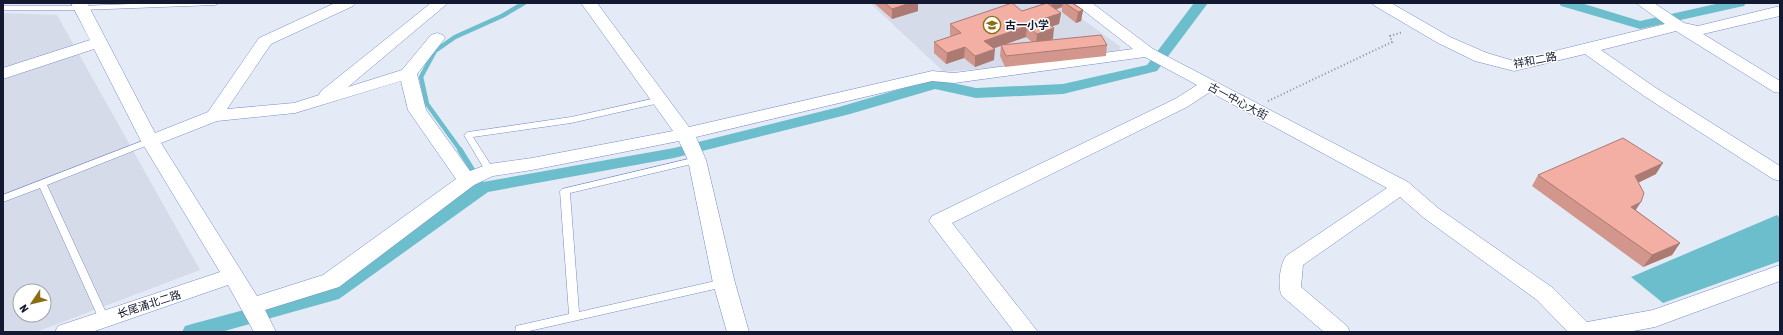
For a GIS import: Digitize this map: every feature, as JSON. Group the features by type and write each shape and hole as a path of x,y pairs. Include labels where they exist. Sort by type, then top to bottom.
{"street":[{"path":"214,116 265,41 348,3"},
{"path":"321,100 440,3"},
{"path":"588,3 685,134 697,160 724,283 738,332"},
{"name":"古一中心大街","path":"1082,3 1147,52 1251,109 1401,187 1431,213 1544,294 1583,332"},
{"name":"祥和二路","path":"1380,3 1444,40 1481,57 1514,66 1678,26"},
{"path":"80,5 150,141 232,276 252,306 265,332"},
{"path":"1649,7 1780,88"},
{"path":"1678,26 1698,31 1780,11"},
{"path":"150,141 214,116 295,108 408,74 437,38"},
{"path":"3,74 99,42"},
{"path":"1588,48 1650,92 1780,175"},
{"path":"252,306 331,280 467,180 489,170 532,164 685,134 932,76 954,78 1147,52"},
{"path":"408,74 417,110 467,180"},
{"path":"1027,332 939,221 1181,103 1208,86"},
{"path":"1339,332 1290,290 1293,261 1401,187"},
{"path":"1583,332 1655,318 1780,273"},
{"name":"长尾涌北二路","path":"66,332 232,276"}],"lane":[{"path":"3,8 215,3"},
{"path":"489,170 468,135 571,120 661,100"},
{"path":"3,199 150,141"},
{"path":"574,316 565,191 697,160"},
{"path":"42,183 104,319"},
{"path":"520,332 520,329 574,316 724,283"}],"path":[{"path":"1251,109 1392,42 1390,36 1422,26"}],"shaded area":[{"name":"古一小学","path":"870,3 1060,3 1121,47 1113,56 944,72"},
{"path":"3,13 57,15 200,270 36,332 3,332"}],"water":[{"path":"1777,215 1780,218 1780,261 1663,303 1631,277"}],"building":[{"path":"885,3 910,3 892,9"},
{"path":"1012,3 1022,11 1047,3 1061,13 1043,19 1054,28 1037,34 1027,26 984,41 995,49 975,56 965,47 947,53 934,42 961,33 950,24"},
{"path":"1065,3 1072,3 1083,10 1078,12"},
{"path":"1101,35 1107,45 1006,56 1001,45"},
{"path":"1623,138 1663,163 1635,176 1644,193 1641,202 1631,207 1680,243 1652,255 1538,175"}],"waterway":[{"path":"461,151 427,104 421,77 435,51 455,37 502,16 524,3"},
{"path":"192,332 332,294 483,187 674,153 844,111 934,84 976,93 1063,89 1152,68 1201,3"},
{"path":"1566,3 1640,25 1739,3"},
{"path":"460,150 483,187"}],"place":[{"name":"古一小学","path":"992,25"}]}
